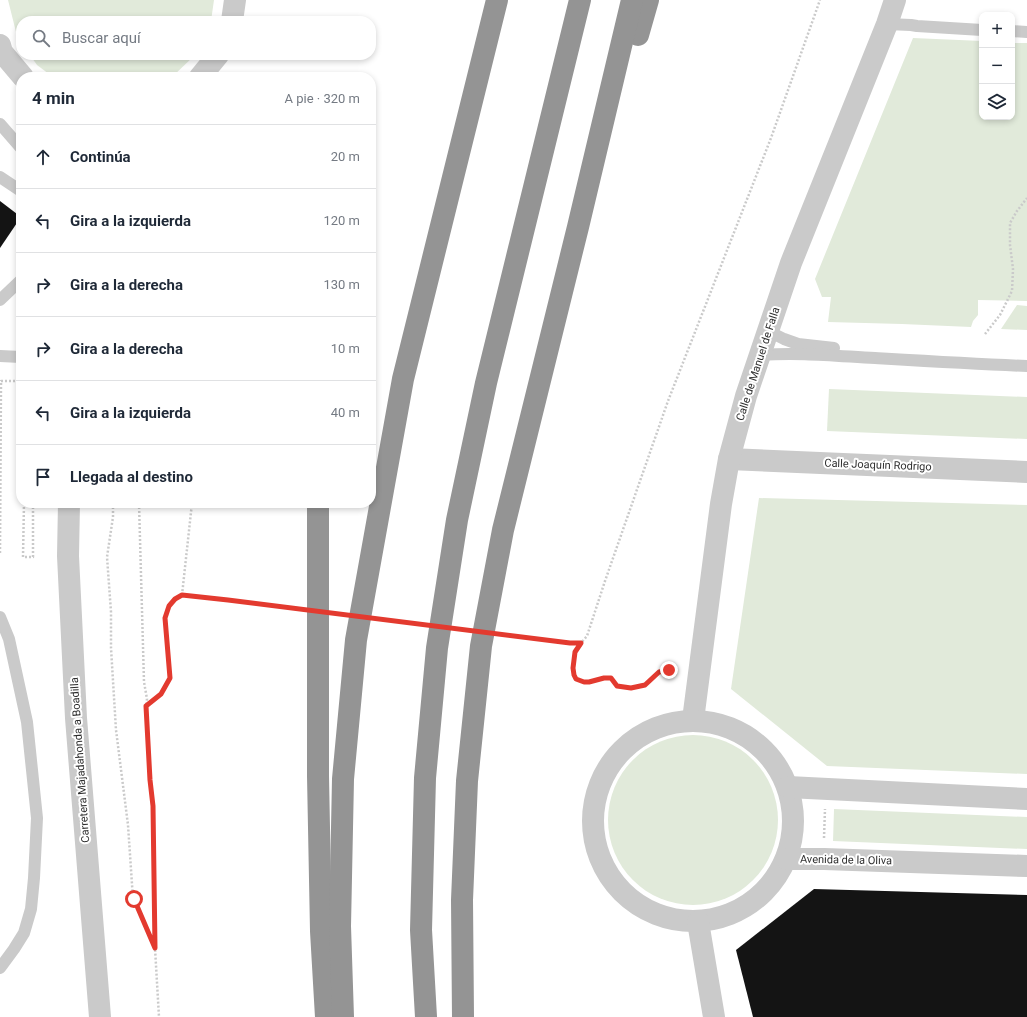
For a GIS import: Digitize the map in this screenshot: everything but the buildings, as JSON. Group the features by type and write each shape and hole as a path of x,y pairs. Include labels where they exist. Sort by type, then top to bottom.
{"highway":[{"path":"343,1017 340,926 343,778 356,640 403,379 497,0"},
{"path":"426,1017 421,930 425,778 437,648 458,520 486,383 580,0"},
{"path":"463,1017 462,900 466,781 481,646 503,530 578,227 632,0"},
{"path":"578,227 648,0"},
{"path":"318,508 318,776 321,931 326,1017"}],"street":[{"path":"233,16 235,0"},
{"name":"Calle de Manuel de Falla","path":"693,720 720,504 729,459 746,396 791,262 887,24 895,0"},
{"path":"1,49 19,72"},
{"path":"204,72 214,60"},
{"name":"Calle Joaquín Rodrigo","path":"729,459 1027,472"},
{"name":"Carretera Majadahonda a Boadilla","path":"69,508 68,556 76,718 100,1017"},
{"path":"693,720 723,725 751,739 774,760 788,787 794,811 793,836 787,859"},
{"name":"Avenida de la Oliva","path":"693,720 661,726 633,741 610,764 596,792 592,824 598,856 614,883 637,905 666,918 698,922 726,916 752,904 772,884 787,859 1027,866"},
{"path":"788,787 1027,799"},
{"path":"698,922 714,1017"}],"lane":[{"path":"887,24 979,30"},
{"path":"1015,31 1027,32"},
{"path":"0,124 16,142"},
{"path":"0,177 16,188"},
{"path":"0,300 16,285"},
{"path":"768,331 798,344 835,348 1027,358"},
{"path":"760,355 780,353 820,354 951,363 1027,366"},
{"path":"0,356 16,357"},
{"path":"0,616 9,639 27,722 37,818 31,909 24,933 0,968"}],"path":[{"path":"683,669 659,672 645,685 631,688 617,686 611,678 584,682 576,679 573,668 575,652 587,636 668,401 770,138 820,0"},
{"path":"985,334 1000,315 1012,291 1013,270 1010,245 1010,223 1027,198"},
{"path":"0,553 0,381 16,381"},
{"path":"24,508 23,557 34,557 34,508"},
{"path":"114,508 107,557 116,730 128,825 134,899 155,948"},
{"path":"139,508 144,682 147,699 146,706 150,780 153,806 155,948 159,1017"},
{"path":"182,595 191,508"},
{"path":"146,706 161,694 170,678 165,618 169,606 175,599 182,595 570,643 581,643"},
{"path":"824,839 825,809"}],"green space":[{"path":"8,0 214,0 212,16 16,16 16,32"},
{"path":"913,38 979,41 979,120 1015,120 1015,43 1027,43 1027,301 978,300 978,315 973,321 971,327 828,322 831,297 822,297 815,279"},
{"path":"34,60 190,60 177,72 46,72 37,65"},
{"path":"1017,305 1027,306 1027,330 1001,329"},
{"path":"829,389 1027,397 1027,439 827,431"},
{"path":"759,498 1027,505 1027,774 827,766 731,689"},
{"path":"685,735 701,735 726,741 747,754 759,766 772,787 775,795 778,820 777,837 772,853 759,874 747,886 726,899 718,902 701,905 685,905 660,899 639,886 627,874 614,853 611,845 608,828 608,812 614,787 627,766 639,754 660,741 668,738"},
{"path":"834,809 1027,817 1027,849 833,841"}],"route":[{"path":"134,899 155,948 153,806 146,706 161,694 170,678 165,618 169,606 175,599 182,595 570,643 581,643 575,652 573,668 576,679 584,682 611,678 617,686 631,688 645,685 659,672 669,670"}]}
